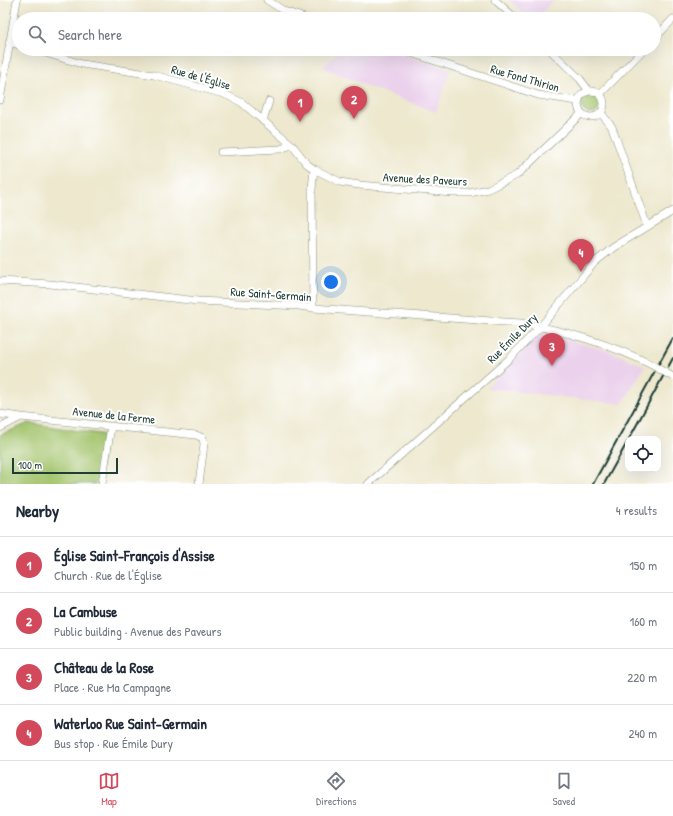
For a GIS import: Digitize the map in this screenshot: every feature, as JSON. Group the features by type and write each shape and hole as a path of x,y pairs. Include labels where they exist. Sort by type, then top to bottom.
{"street":[{"path":"15,12 17,0"},
{"path":"267,0 287,12"},
{"path":"495,0 508,12"},
{"path":"661,32 673,19"},
{"path":"0,100 12,26"},
{"name":"Rue de l'Église","path":"55,56 82,64 154,75 224,94 241,102 292,145 307,164 314,169"},
{"name":"Rue Fond Thirion","path":"420,56 538,95 577,101"},
{"path":"556,56 589,91 600,94 604,102 601,113"},
{"path":"600,94 637,56"},
{"path":"589,91 582,94 577,101 577,106 581,114 590,118 601,113"},
{"path":"263,121 269,100"},
{"path":"601,113 612,127 647,226"},
{"name":"Avenue des Paveurs","path":"314,169 340,182 359,185 452,193 481,191 500,184 517,175 581,114"},
{"path":"221,152 280,149 292,145"},
{"path":"313,308 312,189 314,169"},
{"name":"Rue Émile Dury","path":"368,484 509,359 541,326 595,262 614,247 673,211"},
{"name":"Rue Saint-Germain","path":"0,281 50,284 178,299 456,317 541,326 611,346 652,365 673,377"},
{"name":"Avenue de la Ferme","path":"0,414 196,435 203,438 204,444 199,484"},
{"path":"0,428 21,417"},
{"path":"102,484 111,426"}],"shaded area":[{"path":"509,0 553,0 542,12 522,12"},
{"path":"334,56 409,56 450,70 436,112 363,85 323,67"},
{"path":"541,333 609,351 645,366 622,404 486,388"}],"green space":[{"path":"591,94 598,97 601,104 598,111 591,114 584,111 581,104 584,97"},
{"path":"29,423 106,435 98,484 0,484 0,435"}],"railway":[{"path":"593,484 673,338"},
{"path":"631,436 673,358"},
{"path":"604,484 625,446"}],"place":[{"name":"La Cambuse","path":"354,119"},
{"name":"Église Saint-François d'Assise","path":"300,122"},
{"name":"Waterloo Rue Saint-Germain","path":"581,272"},
{"name":"Château de la Rose","path":"552,366"}]}
